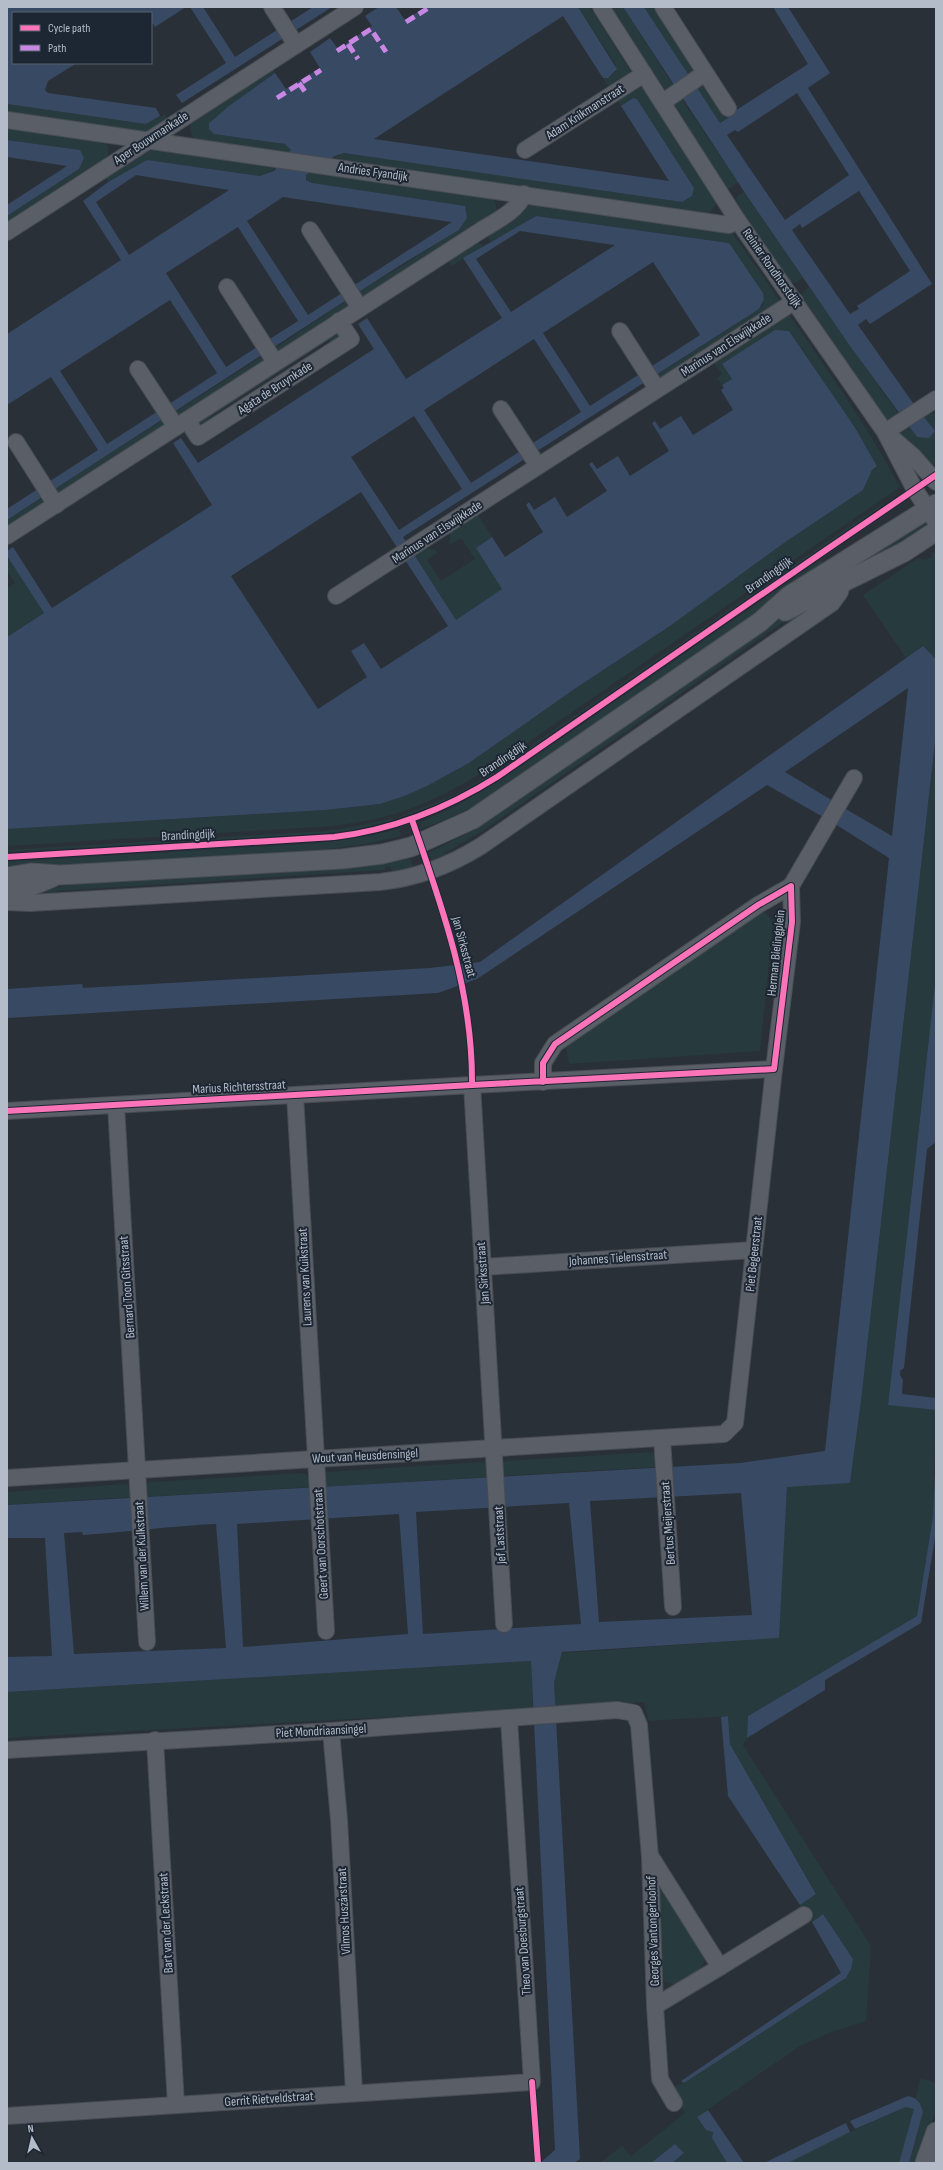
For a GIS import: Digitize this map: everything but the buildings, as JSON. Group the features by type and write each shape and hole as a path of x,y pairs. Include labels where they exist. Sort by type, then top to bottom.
{"street":[{"path":"272,7 294,42"},
{"name":"Aper Bouwmankade","path":"7,232 150,139 294,42 355,7"},
{"name":"Reinier Rondhorstdijk","path":"601,7 644,74 667,99 738,221 891,428 936,482"},
{"path":"663,7 702,76 728,108"},
{"name":"Adam Knikmanstraat","path":"526,150 644,74"},
{"path":"667,99 702,76"},
{"name":"Andries Fyandijk","path":"7,120 150,139 729,225 738,221"},
{"name":"Agata de Bruynkade","path":"7,536 54,503 273,360 339,321 358,305 516,207 522,201 524,194"},
{"path":"310,230 358,305"},
{"path":"227,287 273,360"},
{"name":"Marinus van Elswijkkade","path":"336,596 397,558 536,463 655,386 795,300"},
{"name":"Agata de Bruynkade","path":"138,369 161,405 178,423 198,437 351,339 339,321"},
{"path":"620,331 655,386"},
{"path":"891,428 931,402"},
{"path":"501,409 536,463"},
{"name":"Reinier Rondhorstdijk","path":"891,428 899,462 933,512"},
{"path":"16,442 54,503"},
{"path":"7,877 31,873 60,875 331,860 382,854 411,847 457,828 484,813 760,622 789,596 933,512"},
{"path":"760,622 904,552 936,531"},
{"path":"7,902 30,903 380,882 412,877 439,868 481,846 832,603 840,592 842,582"},
{"name":"Herman Bielingplein","path":"543,1082 543,1063 555,1044 751,910 791,886 854,778"},
{"path":"7,896 60,875"},
{"name":"Herman Bielingplein","path":"774,1069 792,922 791,886"},
{"path":"472,1085 774,1069"},
{"name":"Piet Begeerstraat","path":"724,1434 735,1423 774,1069"},
{"name":"Marius Richtersstraat","path":"7,1111 472,1085"},
{"name":"Jan Sirksstraat","path":"472,1085 494,1447"},
{"name":"Laurens van Kuikstraat","path":"295,1095 316,1458"},
{"name":"Bernard Toon Gitsstraat","path":"116,1105 138,1470"},
{"name":"Johannes Tielensstraat","path":"483,1267 754,1250"},
{"name":"Wout van Heusdensingel","path":"7,1478 724,1434"},
{"name":"Bertus Meijerstraat","path":"662,1438 673,1607"},
{"name":"Jef Laststraat","path":"494,1447 504,1624"},
{"name":"Geert van Oorschotstraat","path":"316,1458 326,1631"},
{"name":"Willem van der Kulkstraat","path":"138,1470 147,1642"},
{"name":"Piet Mondriaansingel","path":"7,1750 155,1740 331,1731 617,1710 634,1713"},
{"name":"Georges Vantongerloohof","path":"634,1713 639,1725 650,1857 655,2006 660,2079 674,2103"},
{"name":"Theo van Doesburgstraat","path":"509,1719 532,2082"},
{"name":"Vilmos Huszárstraat","path":"331,1731 339,1828 354,2092"},
{"name":"Bart van der Leckstraat","path":"155,1740 176,2105"},
{"name":"Georges Vantongerloohof","path":"650,1857 720,1967"},
{"name":"Georges Vantongerloohof","path":"655,2006 804,1915"},
{"name":"Gerrit Rietveldstraat","path":"7,2116 354,2092 532,2082"},
{"path":"925,2163 936,2132"}],"green space":[{"path":"578,7 590,7 631,72 611,90 603,78 608,78 616,72 616,65"},
{"path":"608,7 623,7 673,85 667,89 661,89"},
{"path":"644,7 656,7 696,68 688,76"},
{"path":"271,67 275,73 213,119 214,134 285,144 291,150 287,155 198,141 192,135 190,130 191,121"},
{"path":"641,85 717,203 709,213 328,161 344,153 694,188 637,99 632,98 621,106 615,97"},
{"path":"706,85 733,107 738,105 739,107 727,115 728,118 720,123 696,88"},
{"path":"681,98 738,182 730,188 725,189 673,107"},
{"path":"7,104 146,124 165,114 169,121 149,134 7,115"},
{"path":"7,125 102,140 108,146 108,158 7,225 7,216 79,169 80,150 7,140"},
{"path":"150,146 260,163 260,166 276,168 267,174 260,176 147,160 108,182 106,177"},
{"path":"317,168 494,196 497,212 362,300 356,294 459,230 464,224 307,181 306,175"},
{"path":"744,192 803,278 796,283 790,282 739,206 736,197"},
{"path":"529,204 733,234 780,301 778,304 660,382 654,377 763,305 729,243 536,216 490,242 486,231"},
{"path":"475,239 483,246 452,266 448,260"},
{"path":"809,287 900,416 893,421 886,420 798,297"},
{"path":"349,299 352,307 277,355 272,350"},
{"path":"789,314 861,420 900,487 511,754 446,793 412,808 375,819 333,826 7,846 7,829 325,810 380,804 407,795 427,786 469,763 576,688 670,626 784,543 863,490 872,470 877,466 854,426 789,331 722,365 732,379 722,385 717,378 722,374 712,360"},
{"path":"335,329 341,336 332,344 329,340 209,418 211,422 200,427 196,421"},
{"path":"264,355 267,362 177,419 172,414"},
{"path":"929,410 932,414 936,412 936,463 929,467 899,435 900,430"},
{"path":"164,419 167,426 58,496 52,491"},
{"path":"45,496 47,503 7,529 7,520"},
{"path":"882,504 884,505 486,779 439,804 399,818 454,795 484,778"},
{"path":"476,512 492,537 476,548 503,589 456,620 413,552 421,547 436,550 437,553 427,560 441,581 475,559 461,538 450,545 449,542 451,527"},
{"path":"923,519 930,524 929,529 844,576 841,571"},
{"path":"930,552 936,553 936,659 923,646 906,658 863,595 918,558 926,560 933,556"},
{"path":"7,556 44,613 7,637 7,588 15,583 7,571"},
{"path":"819,561 823,561 827,567 708,646 530,770 488,798 466,810 420,829 421,822 454,807 504,778"},
{"path":"827,596 789,627 785,621 484,830 445,853 447,857 433,863 428,853 472,831 782,618"},
{"path":"936,733 936,975 888,1404 936,1410 933,1516 917,1616 748,1716 747,1738 743,1745 871,1946 866,2021 829,2033 800,2046 697,2117 706,2130 713,2131 712,2138 727,2163 672,2163 684,2153 675,2144 651,2163 600,2163 622,2146 631,2156 685,2113 669,2088 684,2083 846,1978 851,1969 823,1914 812,1922 800,1905 816,1893 730,1744 728,1716 649,1721 644,1702 555,1710 553,1682 562,1653 778,1638 787,1486 850,1483 861,1401"},
{"path":"393,818 394,820 354,830 320,834 7,852 7,850 325,831 353,827"},
{"path":"399,829 401,836 370,843 316,851 7,872 7,862 318,843 368,836"},
{"path":"411,859 413,869 392,873 390,866 385,867 385,870 56,891 53,893 52,897 35,898 33,892 82,883 359,866"},
{"path":"764,911 773,922 760,1051 569,1064 566,1047"},
{"path":"652,1452 657,1457 658,1467 501,1476 501,1467 505,1461"},
{"path":"483,1462 489,1468 489,1477 322,1487 322,1477 326,1472"},
{"path":"304,1473 310,1478 311,1487 144,1497 144,1488 149,1482"},
{"path":"127,1484 133,1488 133,1497 7,1505 7,1492"},
{"path":"531,1661 533,1709 7,1738 7,1692"},
{"path":"661,1887 705,1952 705,1959 700,1968 691,1976 675,1985 661,1980 658,1888"},
{"path":"920,2079 928,2080 936,2084 936,2110 917,2163 909,2163 923,2112 922,2105 916,2098"},
{"path":"906,2107 914,2109 915,2112 899,2163 788,2163 850,2132"}],"water":[{"path":"7,7 186,7 155,27 152,22 152,12 12,12 12,64 75,64 48,81 45,90 48,93 156,108 160,116 146,124 7,104"},
{"path":"190,7 203,7 235,57 313,7 332,7 182,103 176,95 226,63"},
{"path":"379,7 396,7 405,20 426,7 578,7 617,69 608,78 603,78 563,16 374,139 669,181 621,106 633,98 637,99 694,188 692,196 682,202 344,153 335,156 306,175 306,180 312,183 465,206 467,218 459,230 399,266 7,520 7,509 98,450 51,377 7,405 7,334 121,260 83,201 108,182 147,160 260,176 274,171 291,150 285,144 214,134 209,129 209,123 229,106 275,73 286,89 320,68 310,52 330,38 338,49 372,26 365,16","holes":["136,175 229,190 129,255 96,202","283,197 452,222 308,315 247,221","238,227 298,321 226,367 166,273","170,300 217,373 107,444 60,371"]},
{"path":"623,7 644,7 720,123 728,118 727,116 808,64 773,7 788,7 830,73 808,88 932,284 870,324 866,319 858,325 913,403 935,431 929,438 917,437 850,346 747,196","holes":["797,93 849,175 785,220 727,135 735,130 738,132","859,191 910,271 857,306 859,309 850,314 792,230 800,224 802,228"]},
{"path":"7,140 80,150 84,158 79,169 7,216 7,205 67,166 7,157"},
{"path":"536,216 729,243 763,293 764,299 759,309 403,537 456,620 502,589 476,548 492,537 505,557 543,532 526,505 529,502 534,510 555,497 567,517 607,491 589,464 592,462 597,469 618,456 630,476 669,451 652,423 655,421 660,429 681,416 693,435 733,410 721,390 724,388 722,385 732,379 722,364 775,330 789,331 854,426 877,466 872,470 863,490 784,543 670,626 576,688 469,763 407,795 380,804 325,810 7,829 7,637 44,613 7,556 7,551 13,547 52,608 212,505 173,443 181,438 198,463 374,349 358,324 367,318 406,379 502,318 463,258","holes":["520,231 615,245 511,312 476,259","653,262 700,335 590,406 543,333","534,339 581,412 471,483 424,410","414,416 462,489 399,530 351,457","361,492 448,626 381,669 364,643 351,651 367,677 318,709 231,576"]},
{"path":"923,646 936,659 936,733 861,1401 850,1483 787,1487 779,1638 562,1652 554,1682 580,2159 574,2163 540,2163 555,2150 531,1661 7,1692 7,1657 52,1656 45,1538 7,1538 7,1505 740,1463 825,1451 889,858 835,824 844,808 892,836 908,688 785,772 833,801 823,817 767,785 477,979 438,993 7,1018 7,989 82,984 83,988 430,968 480,962","holes":["741,1493 752,1615 599,1622 590,1501","569,1503 581,1624 423,1634 416,1512","399,1514 408,1634 243,1647 237,1524","216,1524 226,1648 74,1654 64,1533 82,1532 83,1535"]},
{"path":"936,975 936,1142 927,1149 904,1368 900,1371 900,1375 903,1380 902,1394 936,1398 936,1410 888,1405"},
{"path":"936,1448 936,1532 921,1623 825,1680 825,1690 747,1738 748,1716 917,1616 933,1516"},
{"path":"728,1716 730,1744 816,1894 800,1905 728,1796 721,1717"},
{"path":"823,1914 853,1959 851,1969 846,1978 684,2083 681,2081 841,1973 812,1922"},
{"path":"908,2096 918,2101 923,2112 909,2163 899,2163 914,2109 906,2107 855,2129 850,2121"},
{"path":"708,2110 744,2163 727,2163 712,2138 713,2132 706,2130 697,2117"},
{"path":"846,2123 850,2132 788,2163 764,2163"},
{"path":"675,2144 684,2153 672,2163 651,2163"}],"marked path":[{"path":"406,22 430,7"},
{"path":"337,51 371,29 386,52"},
{"path":"348,44 358,59"},
{"path":"277,98 321,70"},
{"path":"299,83 306,93"}],"cycle path":[{"name":"Brandingdijk","path":"7,857 334,837 377,829 439,808 497,777 936,475"},
{"path":"412,820 454,950 467,1016 471,1050 472,1085"},
{"path":"7,1111 472,1085 774,1069 792,922 791,886 758,905 555,1044 543,1063 543,1082"},
{"path":"532,2082 538,2163"}]}
